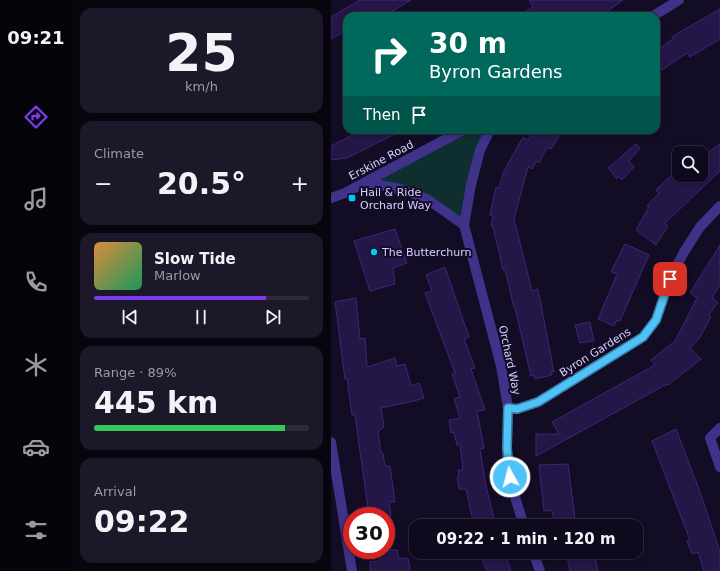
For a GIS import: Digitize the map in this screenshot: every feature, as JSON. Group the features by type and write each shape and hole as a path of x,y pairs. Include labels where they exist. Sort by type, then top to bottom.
{"street":[{"path":"660,12 679,0"},
{"name":"Erskine Road","path":"331,198 365,182 455,134"},
{"name":"Orchard Way","path":"488,134 480,150 471,185 464,225 501,366 508,408 507,448 509,468 512,487 522,519"},
{"path":"365,182 400,189 427,199 464,225"},
{"name":"Byron Gardens","path":"508,408 517,409 538,402 643,337 656,320 670,279 684,252 700,227 720,206"},
{"path":"720,428 710,438 720,467"},
{"path":"331,442 352,571"},
{"path":"536,559 540,571"}],"green space":[{"path":"462,134 486,134 462,219 373,180"}],"building":[{"path":"360,0 411,0 391,12 343,12 343,32 331,39 331,17"},
{"path":"529,0 623,0 606,12 525,12 533,7"},
{"path":"720,9 720,39 690,57 687,53 660,71 660,48 674,38 673,36"},
{"path":"354,134 395,134 347,158 331,160 331,146"},
{"path":"532,134 560,134 551,149 547,147 539,163 537,161 532,169 528,167 514,219 532,291 538,289 554,372 551,372 552,375 535,379 534,375 531,376 505,269 503,270 493,226 491,226 493,216 490,215 496,187 499,188 504,171 523,137 528,140"},
{"path":"636,144 640,148 629,161 634,167 622,180 618,176 617,179 608,168"},
{"path":"720,144 720,171 665,223 668,226 656,245 636,230 649,207 647,206 659,193 656,190 672,175 672,182 708,182 708,152"},
{"path":"395,229 407,263 393,268 395,284 370,291 354,241"},
{"path":"625,244 649,255 620,321 617,320 614,326 598,319 617,274 611,272"},
{"path":"720,245 720,285 712,298 718,302 709,315 711,317 699,339 690,348 701,359 668,385 667,384 536,456 536,434 559,434 552,422 655,365 651,360 675,341 697,298 690,293"},
{"path":"445,267 469,337 464,339 475,368 471,369 485,410 477,411 484,448 480,449 486,486 494,519 472,519 466,489 459,489 457,477 459,476 458,470 463,470 460,445 457,445 454,432 451,433 449,420 460,418 454,399 460,397 452,374 455,373 425,293 432,291 426,275"},
{"path":"356,298 360,339 365,338 367,367 395,358 397,366 405,364 411,386 419,383 424,398 381,408 384,427 378,432 381,453 383,453 385,466 390,466 395,502 389,502 390,507 368,507 355,415 352,415 347,378 345,379 335,302"},
{"path":"590,322 594,341 580,343 575,325"},
{"path":"676,429 700,492 720,552 720,571 704,571 698,552 692,554 687,541 690,540 652,441"},
{"path":"568,464 575,519 554,519 552,510 544,511 539,465"},
{"path":"395,550 397,550 399,559 408,558 410,571 370,571 370,562 380,561 380,559 395,559"},
{"path":"482,559 507,559 511,571 487,571"},
{"path":"567,559 595,559 598,571 570,571"}],"place":[{"name":"Hail & Ride Orchard Way","path":"352,198"},
{"name":"The Butterchurn","path":"374,252"}],"route":[{"path":"510,477 507,448 508,408 517,409 538,402 643,337 656,320 670,279"}]}
